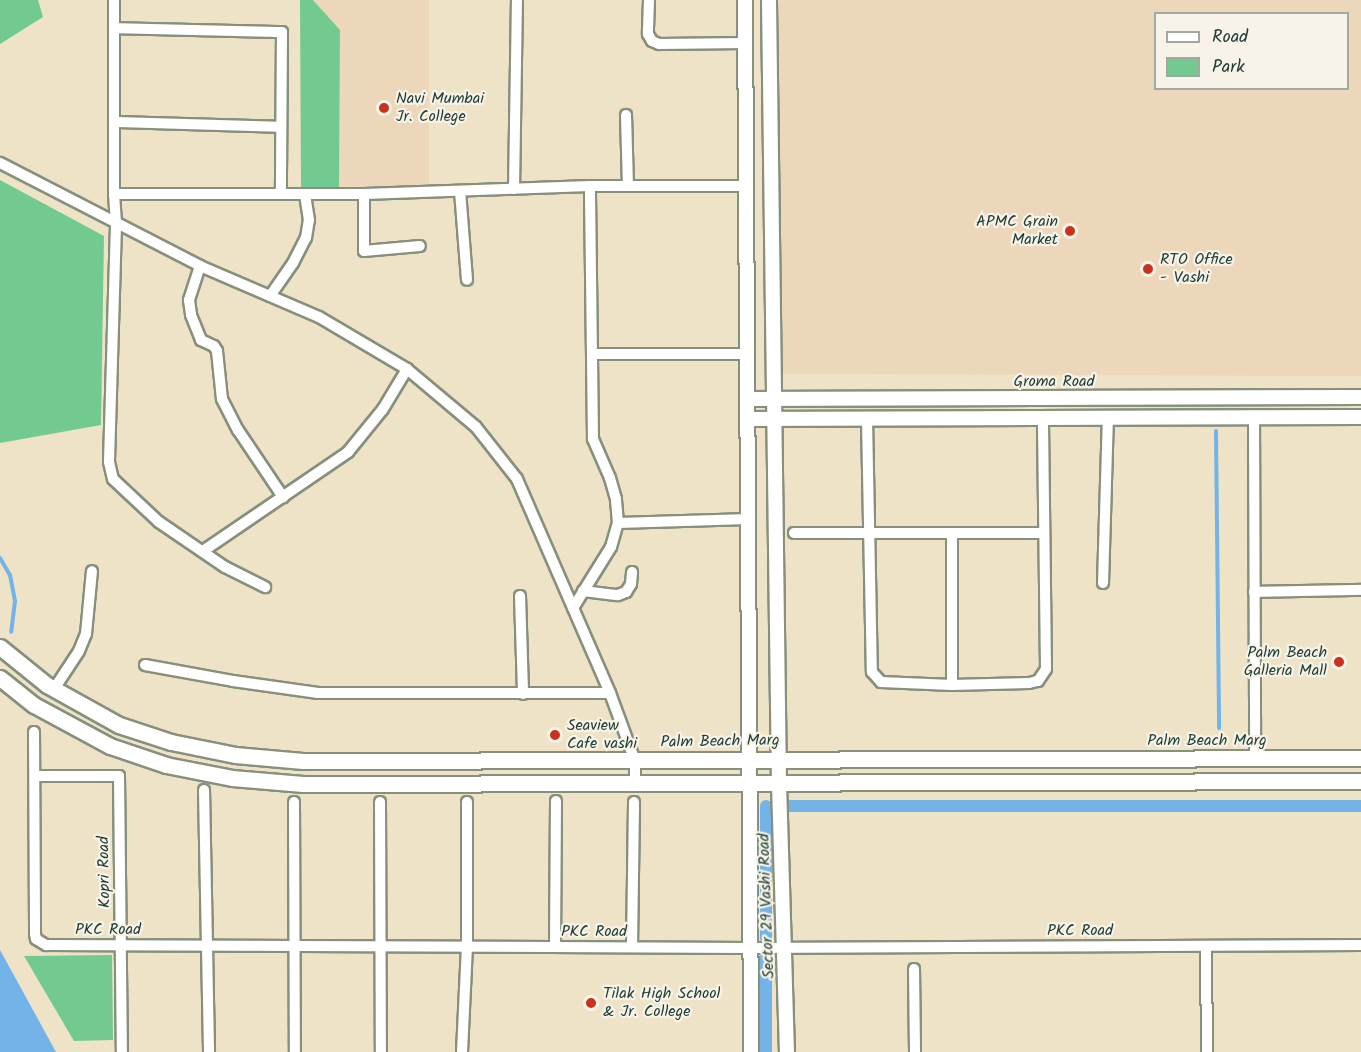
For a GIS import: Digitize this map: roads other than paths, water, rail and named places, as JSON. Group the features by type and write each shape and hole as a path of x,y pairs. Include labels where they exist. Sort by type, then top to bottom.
{"main road":[{"name":"Sector 29 Vashi Road","path":"745,0 751,1052"},
{"name":"Sector 29 Vashi Road","path":"769,0 779,784 786,948 787,1052"},
{"name":"Groma Road","path":"748,399 1361,397"},
{"path":"748,419 1108,416 1361,417"},
{"name":"Palm Beach Marg","path":"1,651 54,689 119,724 171,742 236,755 303,761 1361,758"},
{"path":"0,678 34,705 110,746 166,765 232,778 303,784 1361,781"}],"street":[{"path":"114,0 116,225 109,462 113,479 159,522 225,567 265,587"},
{"path":"514,189 517,0"},
{"path":"649,0 648,34 652,41 659,44 746,43"},
{"path":"114,28 282,32 281,194"},
{"path":"626,115 628,186"},
{"path":"114,123 281,127"},
{"path":"0,163 116,225 200,266 319,317 406,369 477,427 517,479 610,693 635,761 635,784"},
{"path":"573,608 610,547 618,523 616,499 610,478 593,439 590,186"},
{"path":"114,194 364,194 590,186 746,186"},
{"path":"460,191 468,280"},
{"path":"270,296 293,263 306,238 309,220 304,194"},
{"path":"364,194 364,250 420,246"},
{"path":"200,266 189,300 191,315 201,340 214,346 217,351 222,399 238,430 283,497"},
{"path":"592,354 747,354"},
{"path":"203,551 348,452 384,409 406,369"},
{"path":"1103,583 1108,416"},
{"path":"867,419 868,534 874,676 881,682 952,685 1029,683 1044,675 1043,418"},
{"path":"1254,418 1255,759"},
{"path":"618,523 749,519"},
{"path":"794,533 1043,533"},
{"path":"952,534 952,685"},
{"path":"54,689 79,651 86,634 92,571"},
{"path":"583,591 618,595 626,592 631,584 632,572"},
{"path":"1254,592 1361,590"},
{"path":"520,596 523,694"},
{"path":"145,665 232,681 318,693 610,693"},
{"name":"PKC Road","path":"34,732 36,939 46,945 750,948 1361,945"},
{"name":"Kopri Road","path":"35,776 119,776 122,1052"},
{"path":"204,789 209,1052"},
{"path":"462,1052 467,947 467,801"},
{"path":"555,947 556,801"},
{"path":"294,802 295,1052"},
{"path":"380,802 381,1052"},
{"path":"632,947 634,802"},
{"path":"1206,946 1207,1052"},
{"path":"914,969 915,1052"}],"water":[{"path":"0,950 11,970 56,1052 0,1052"}],"waterway":[{"path":"1216,431 1219,728"},
{"path":"0,558 10,575 15,601 11,632"},
{"path":"766,806 766,938"},
{"path":"790,806 1361,806"},
{"path":"766,957 766,1052"}],"place":[{"name":"Navi Mumbai Jr. College","path":"384,108"},
{"name":"APMC Grain Market","path":"1070,231"},
{"name":"RTO Office - Vashi","path":"1148,269"},
{"name":"Palm Beach Galleria Mall","path":"1339,662"},
{"name":"Seaview Cafe vashi","path":"555,735"},
{"name":"Tilak High School & Jr. College","path":"591,1003"}]}
